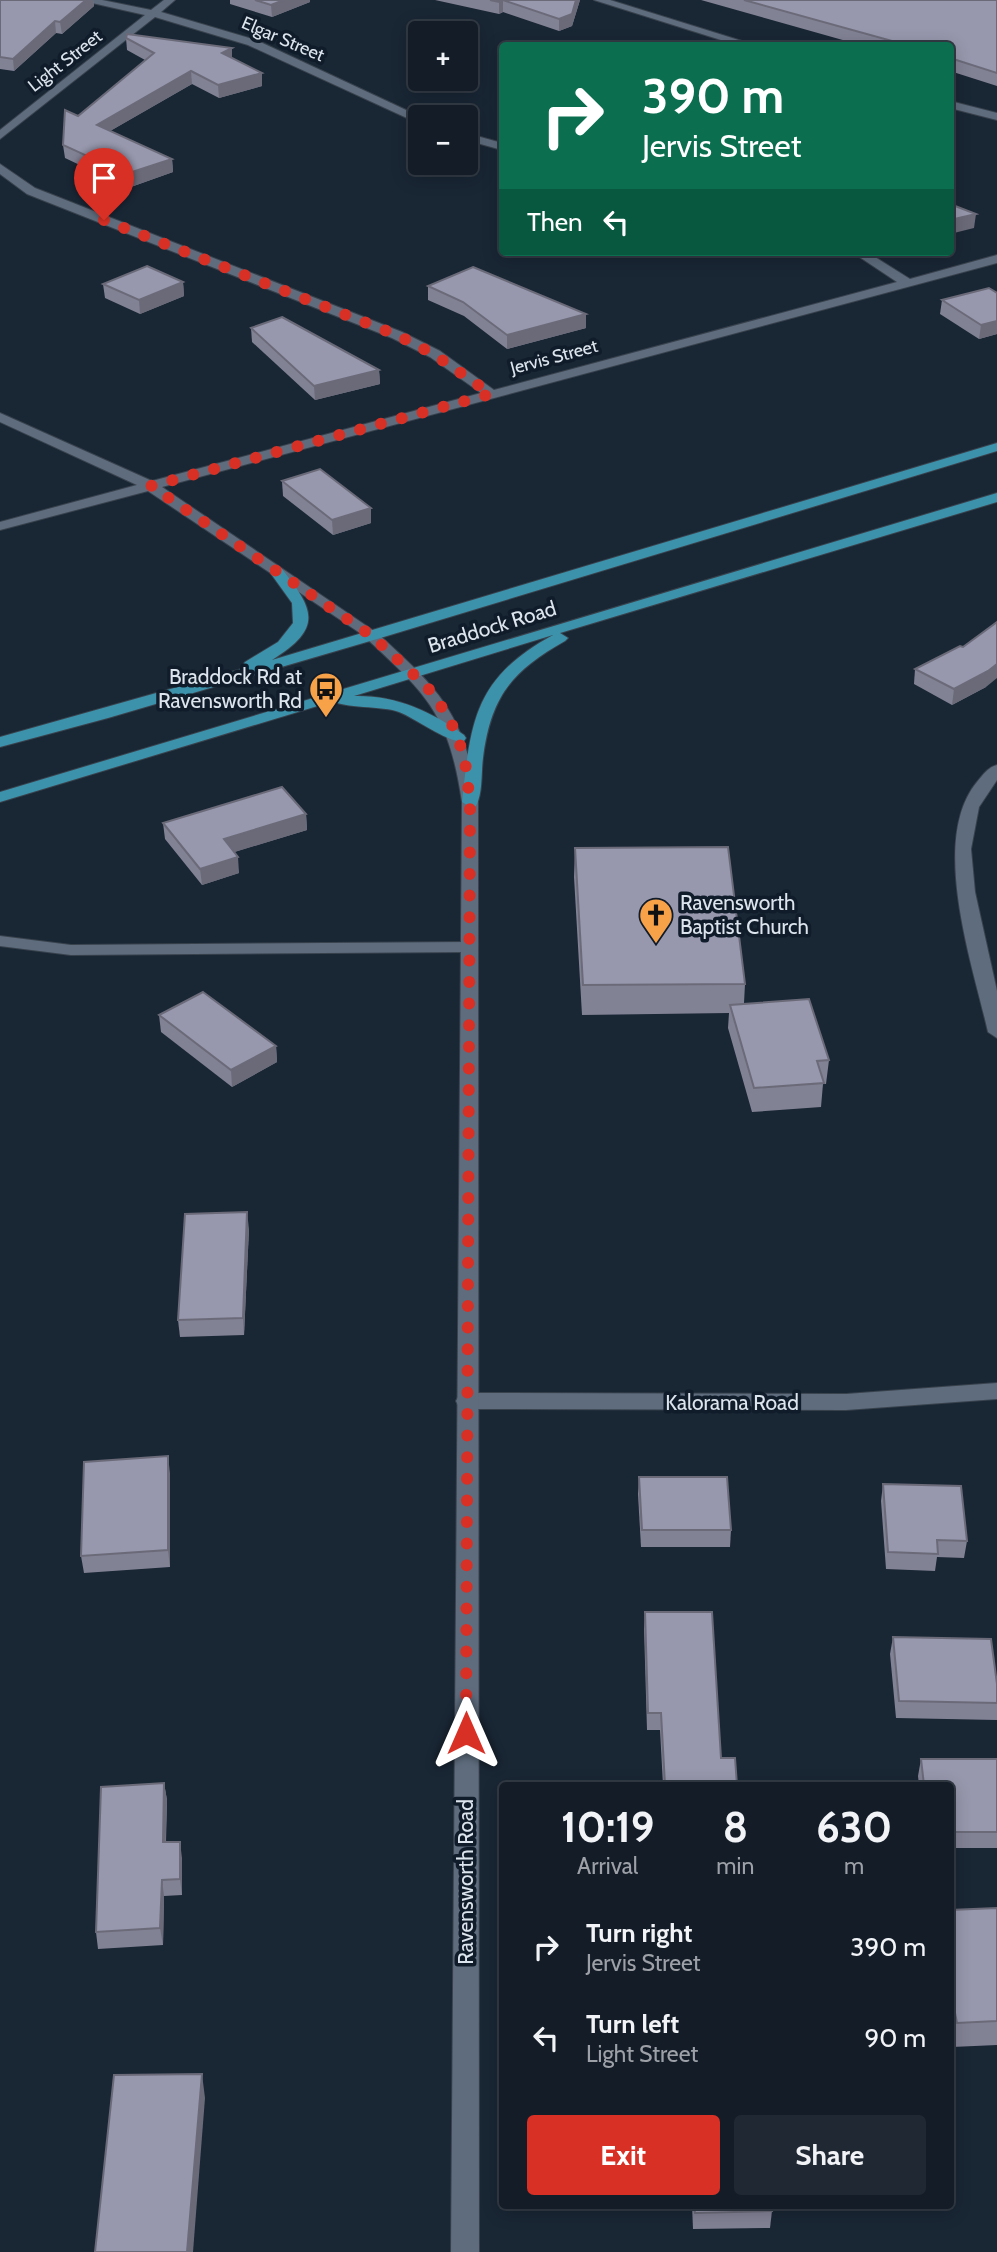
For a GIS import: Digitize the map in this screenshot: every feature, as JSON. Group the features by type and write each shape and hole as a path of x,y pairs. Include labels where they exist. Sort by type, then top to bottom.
{"main road":[{"name":"Braddock Road","path":"0,742 372,636 997,447"},
{"name":"Braddock Road","path":"0,797 997,497"},
{"path":"212,683 257,663 296,632 302,615 300,607 276,571"},
{"path":"470,802 481,717 488,699 515,665 542,646 579,629 675,594"},
{"path":"296,707 347,701 380,702 427,717 458,738"}],"street":[{"name":"Elgar Street","path":"83,0 212,29 272,51 408,116"},
{"name":"Light Street","path":"0,136 170,0"},
{"path":"598,0 740,42"},
{"path":"954,105 997,117"},
{"path":"478,140 499,146"},
{"path":"0,167 15,182 31,191 397,335 435,355 491,394"},
{"path":"864,256 908,283"},
{"name":"Jervis Street","path":"0,526 997,259"},
{"name":"Ravensworth Road","path":"0,417 151,486 372,636 428,688 448,716 465,761 470,802 465,2252"},
{"path":"996,1022 962,864 967,813 976,794 997,770"},
{"path":"0,941 71,950 468,947"},
{"name":"Kalorama Road","path":"467,1401 846,1402 997,1391"}],"building":[{"path":"0,0 86,0 60,22 55,21 13,59 0,57"},
{"path":"255,0 284,0 271,5"},
{"path":"503,0 576,0 572,14 559,19"},
{"path":"744,0 997,0 997,73 954,59 954,42 896,42"},
{"path":"127,34 232,48 222,53 262,73 218,85 191,71 97,125 172,159 126,174 63,145 65,110 78,116 154,53 126,38"},
{"path":"954,206 976,214 954,219"},
{"path":"147,266 183,282 139,300 103,284"},
{"path":"473,267 586,314 507,335 463,302 428,286"},
{"path":"989,288 997,293 997,321 981,325 942,300"},
{"path":"282,317 379,370 314,386 251,328"},
{"path":"320,469 371,508 332,520 282,481"},
{"path":"997,622 997,664 988,671 954,689 915,669 960,646 963,647"},
{"path":"282,787 306,814 224,839 238,857 200,869 163,823"},
{"name":"Ravensworth Baptist Church","path":"728,847 745,984 583,985 575,848"},
{"path":"203,992 276,1046 231,1070 159,1015"},
{"path":"809,999 829,1060 817,1061 824,1083 754,1088 730,1005"},
{"path":"247,1212 243,1318 178,1320 185,1214"},
{"path":"168,1456 168,1550 81,1556 84,1462"},
{"path":"639,1477 727,1477 731,1530 642,1530"},
{"path":"883,1484 961,1486 967,1541 937,1540 938,1554 888,1552"},
{"path":"645,1612 712,1612 721,1758 735,1758 737,1782 665,1782 661,1713 648,1713"},
{"path":"893,1637 991,1639 997,1703 899,1701"},
{"path":"921,1759 997,1759 997,1832 954,1832 954,1782 924,1782"},
{"path":"164,1783 163,1842 180,1842 180,1879 162,1880 160,1928 96,1932 101,1787"},
{"path":"997,1908 997,2021 957,2023 954,2008 954,1910"},
{"path":"202,2074 187,2252 95,2252 114,2075"},
{"path":"694,2209 772,2211 695,2213"}],"place":[{"name":"Braddock Rd at Ravensworth Rd","path":"326,719"},
{"name":"Ravensworth Baptist Church","path":"656,945"}],"route":[{"path":"104,220 397,335 458,369 491,394 151,486 372,636 428,688 448,716 465,761 470,802 466,1733"}]}
